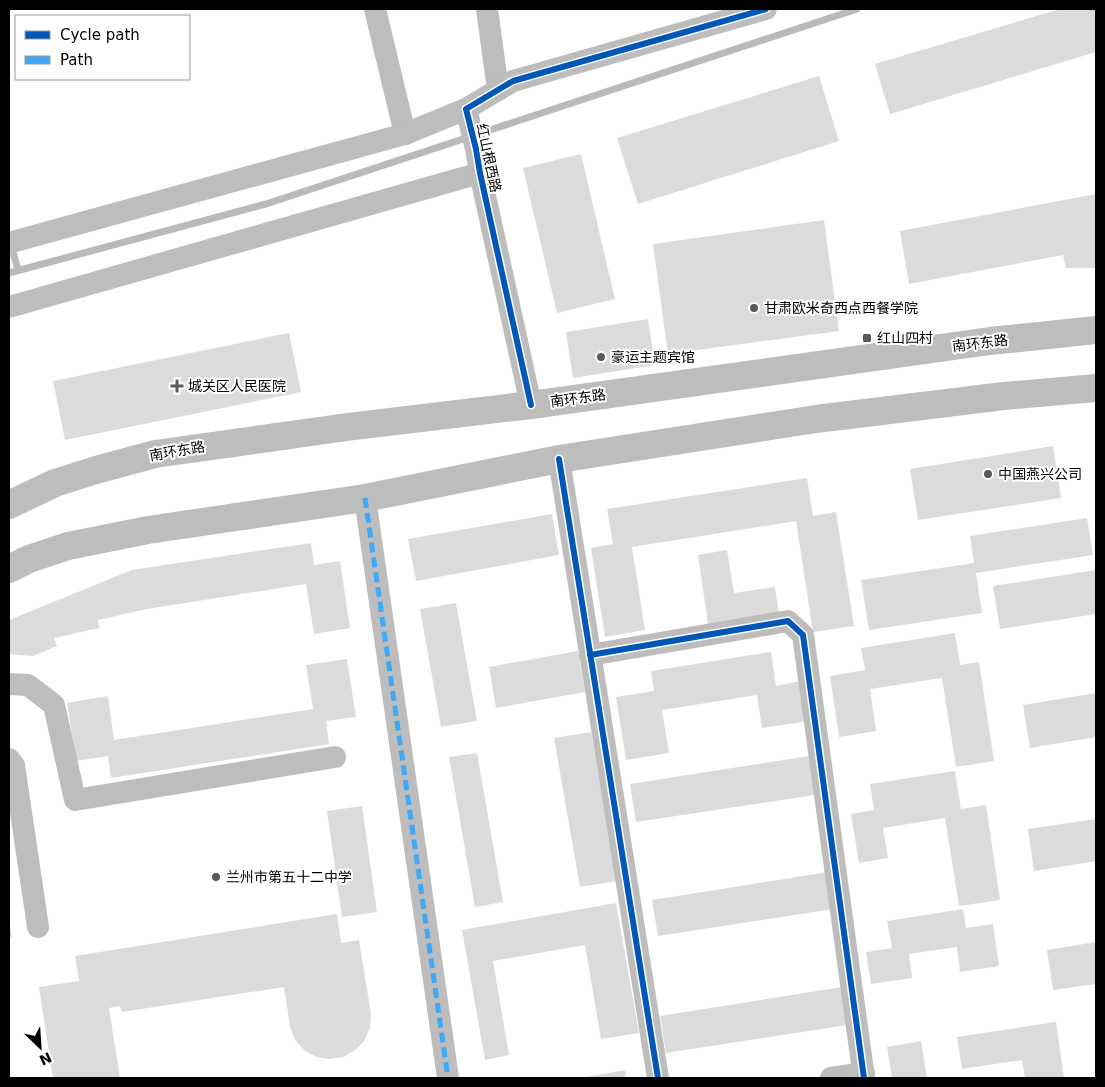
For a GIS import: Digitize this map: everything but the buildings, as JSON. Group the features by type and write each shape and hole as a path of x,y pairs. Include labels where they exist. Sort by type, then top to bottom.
{"highway":[{"name":"南环东路","path":"9,504 55,483 155,454 990,342 1096,330"},
{"path":"9,568 68,546 148,530 365,498 559,459 816,419 1004,396 1096,388"}],"street":[{"path":"375,9 405,134"},
{"path":"487,9 498,90"},
{"name":"红山根西路","path":"531,405 471,129 498,90 512,81 766,9"},
{"path":"12,242 405,134 471,129"},
{"path":"9,306 480,173"},
{"path":"559,459 658,1078"},
{"path":"365,498 448,1078"},
{"path":"590,655 788,621 803,635 864,1076 831,1078"},
{"path":"9,684 28,685 54,705 75,800 334,757"},
{"path":"9,759 14,765 38,928"}],"waterway":[{"path":"9,273 266,204 857,9"},
{"path":"11,245 18,270"}],"marked path":[{"path":"365,498 448,1078"}],"cycle path":[{"path":"531,405 466,109 513,81 766,9"},
{"path":"559,459 658,1078"},
{"path":"590,655 788,621 803,635 864,1078"}],"place":[{"name":"甘肃欧米奇西点西餐学院","path":"754,308"},
{"name":"红山四村","path":"867,338"},
{"name":"豪运主题宾馆","path":"601,357"},
{"name":"城关区人民医院","path":"177,386"},
{"name":"中国燕兴公司","path":"988,474"},
{"name":"兰州市第五十二中学","path":"216,877"}]}
